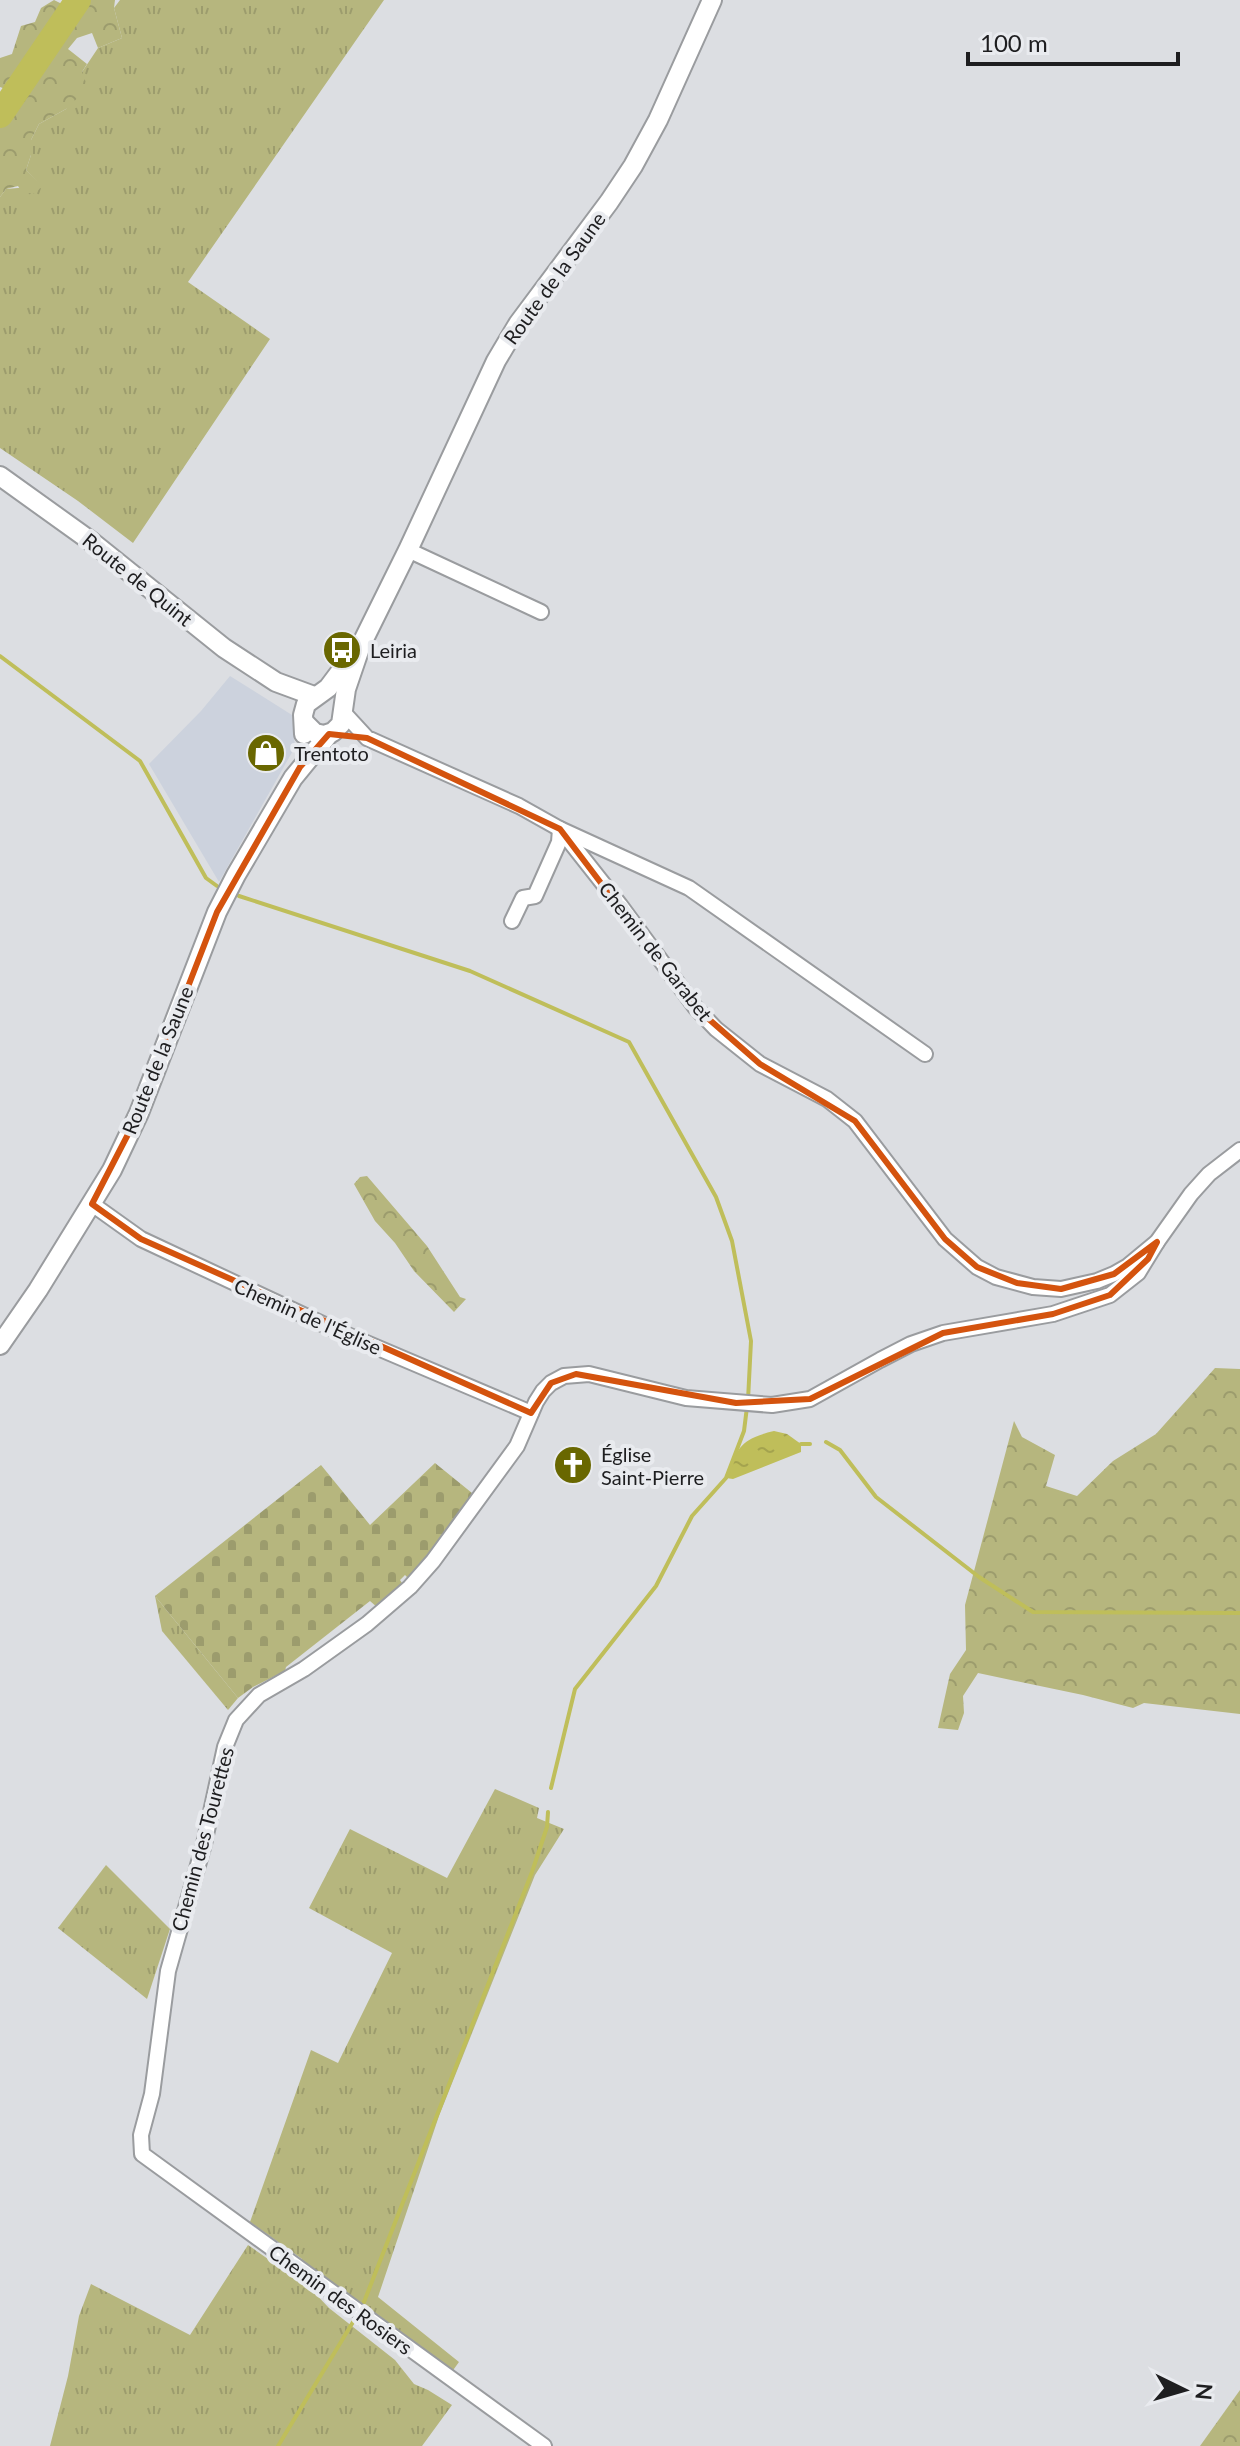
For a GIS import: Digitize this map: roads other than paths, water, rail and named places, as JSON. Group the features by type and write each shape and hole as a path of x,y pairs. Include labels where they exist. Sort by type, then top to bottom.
{"street":[{"name":"Route de la Saune","path":"343,711 346,689 361,645 502,349 633,166 658,120 712,0"},
{"name":"Route de Quint","path":"0,476 92,542 209,637 276,682 316,695"},
{"path":"408,550 541,612"},
{"name":"Route de la Saune","path":"316,695 333,682 361,645"},
{"name":"Route de Quint","path":"276,682 304,719"},
{"path":"316,695 331,695 343,711 341,724 331,733 315,733 304,719 306,704 316,695"},
{"name":"Chemin de Garabet","path":"343,711 367,738"},
{"name":"Route de la Saune","path":"300,767 304,719"},
{"name":"Route de la Saune","path":"0,1345 112,1170 139,1113 217,912 236,875 300,767 331,733"},
{"name":"Chemin de Garabet","path":"331,733 367,738 519,806 560,829 689,888 925,1054"},
{"path":"512,921 523,898 535,896 559,842 560,829"},
{"name":"Chemin de Garabet","path":"560,829 705,1018 760,1064 827,1099 855,1121 945,1239 977,1267 996,1277 1046,1288 1069,1287 1114,1274 1157,1242 1209,1174 1240,1150"},
{"name":"Chemin de l'Église","path":"92,1204 141,1239 331,1328 531,1413"},
{"name":"Chemin des Tourettes","path":"140,2149 157,2066 168,1971 204,1844 225,1747 236,1720 259,1695 304,1669 367,1624 410,1587 433,1561 517,1446 531,1413 551,1383 564,1376 589,1374 666,1394 736,1403 772,1405 810,1399 890,1355 943,1333 1053,1314 1110,1295 1138,1273 1157,1242"},
{"name":"Chemin des Rosiers","path":"140,2149 147,2160 544,2446"}],"water":[{"path":"774,1431 787,1434 801,1444 801,1452 733,1479 726,1478 734,1459 747,1441"}],"waterway":[{"path":"0,115 78,0"},
{"path":"0,656 140,761 206,878 217,886"},
{"path":"239,896 470,971 629,1042 716,1197 732,1241 751,1341 748,1400"},
{"path":"551,1788 575,1689 656,1586 692,1516 726,1478 744,1431 747,1407"},
{"path":"826,1442 840,1450 876,1497 979,1577 1033,1612 1240,1613"},
{"path":"801,1444 810,1444"},
{"path":"364,2302 532,1872 547,1827 548,1812"},
{"path":"278,2446 353,2322"}],"place":[{"name":"Leiria","path":"342,650"},
{"name":"Trentoto","path":"266,753"},
{"name":"Église Saint-Pierre","path":"573,1465"}]}
